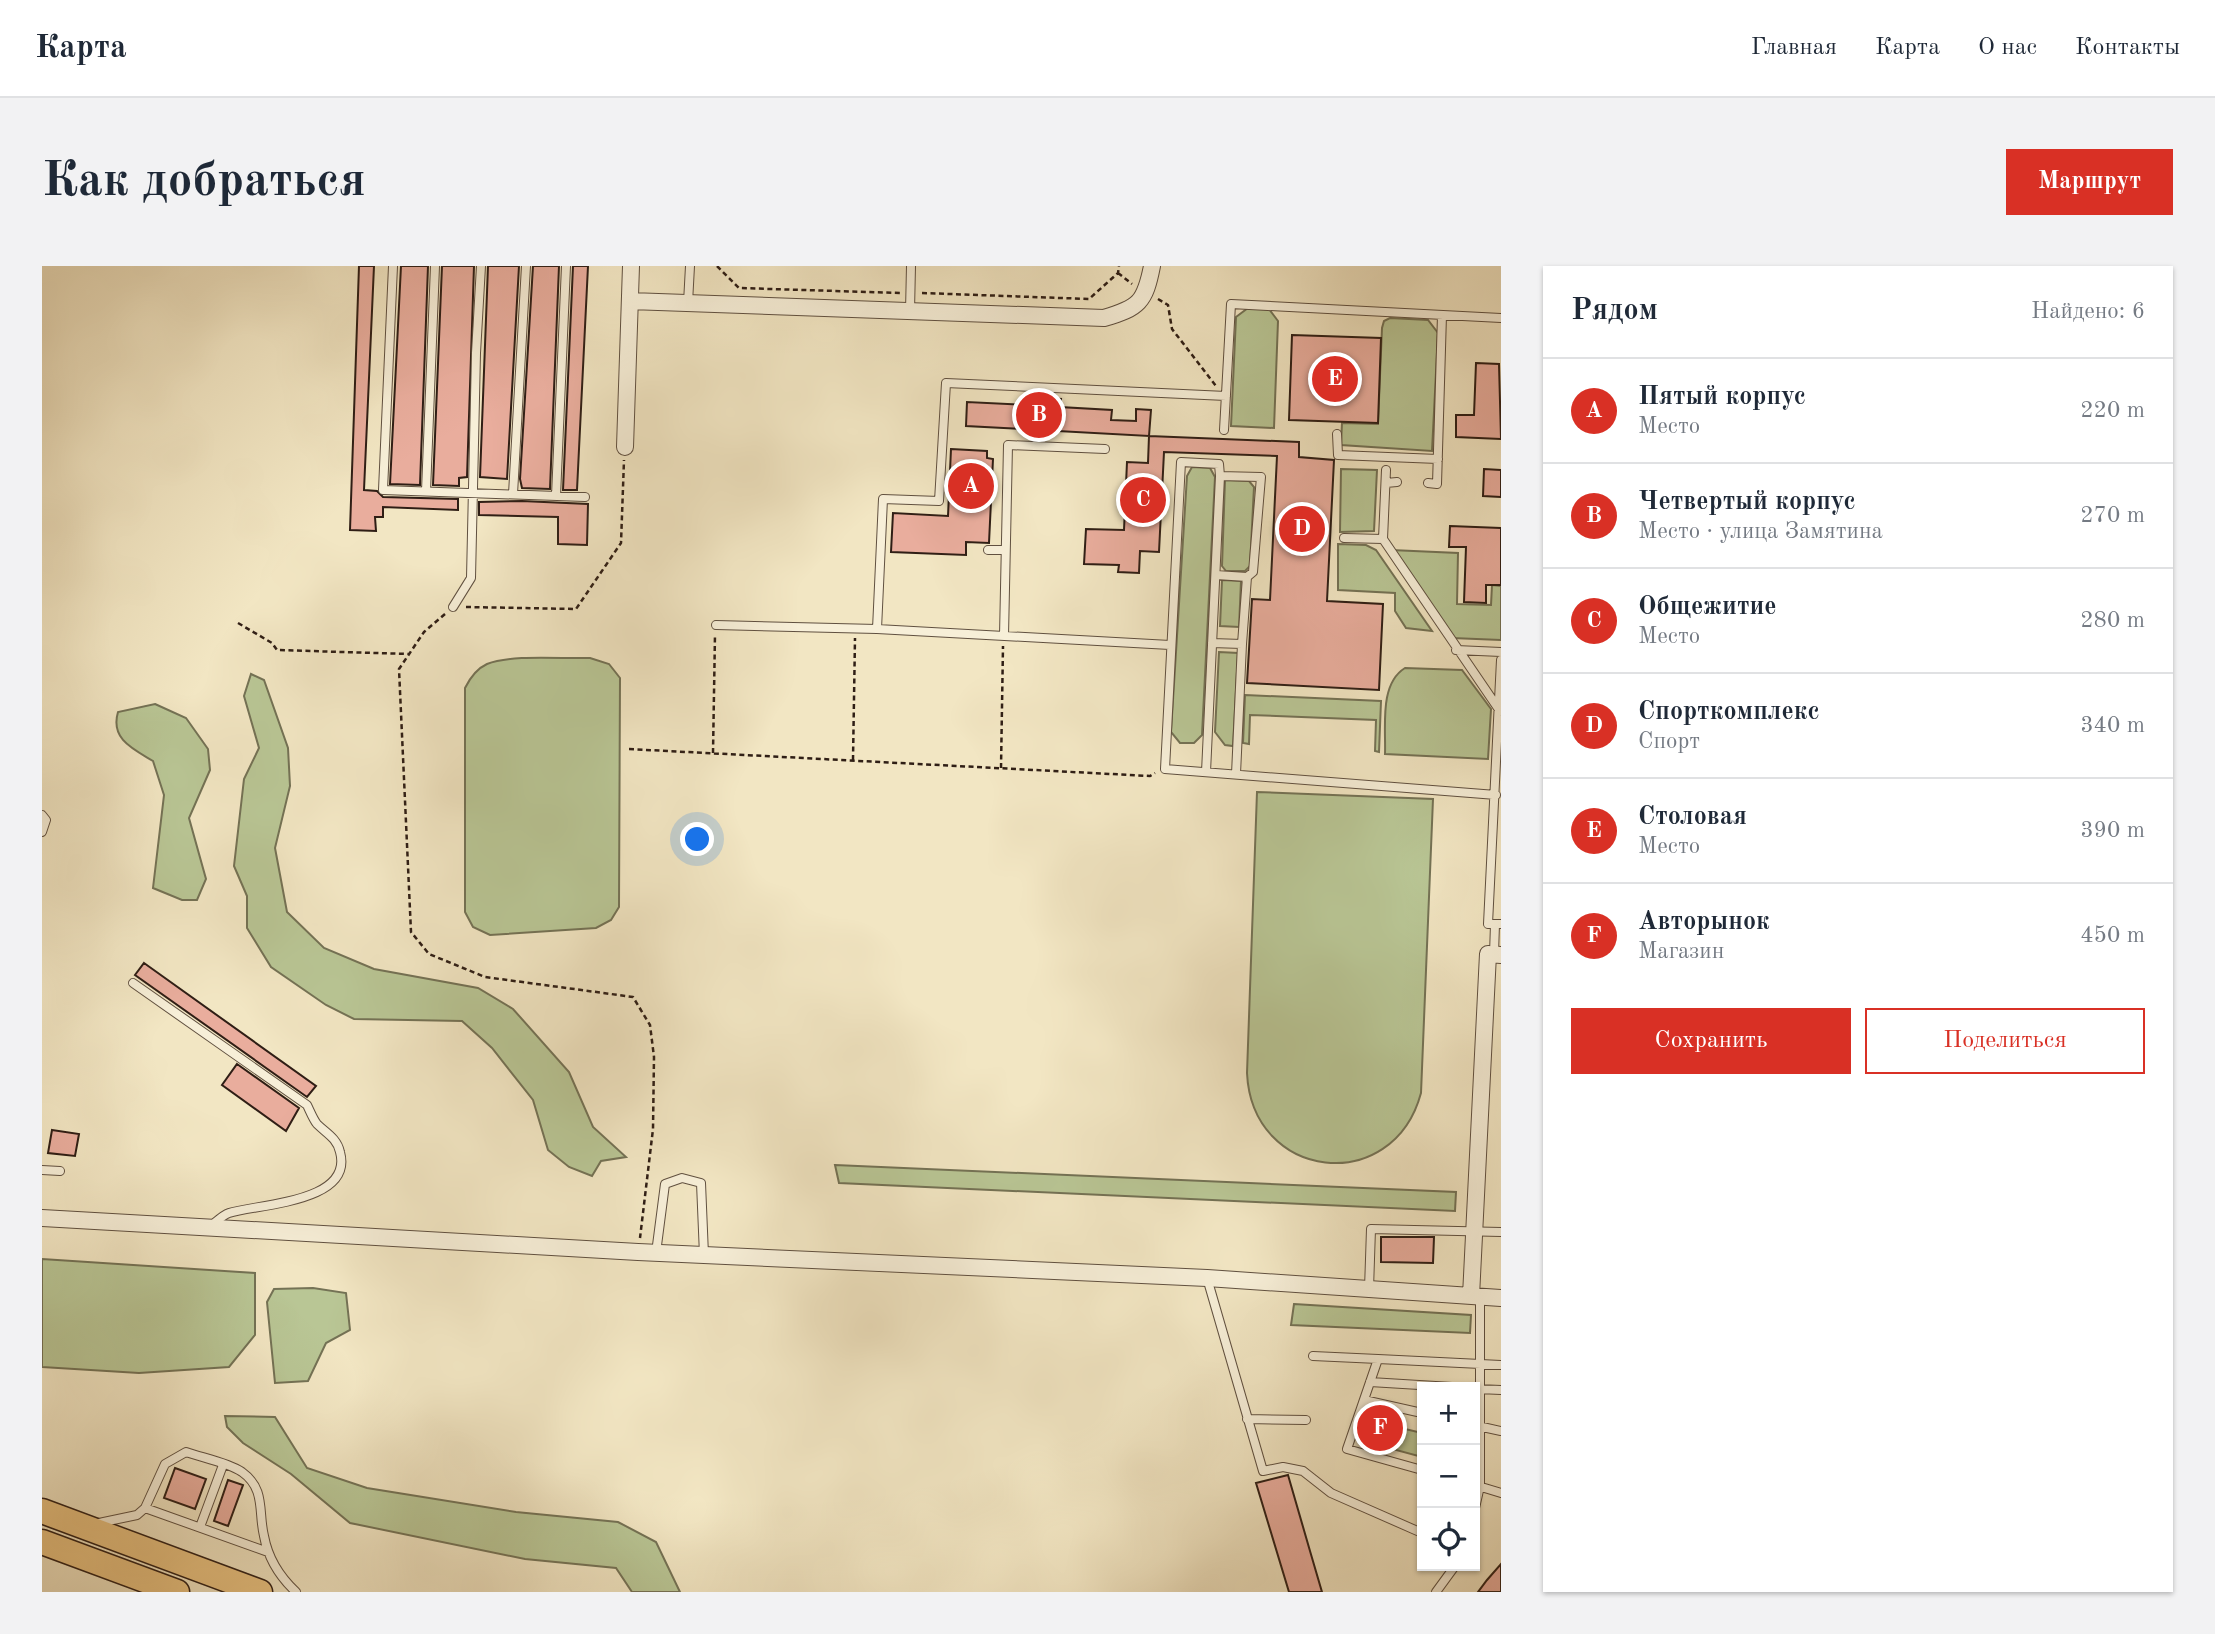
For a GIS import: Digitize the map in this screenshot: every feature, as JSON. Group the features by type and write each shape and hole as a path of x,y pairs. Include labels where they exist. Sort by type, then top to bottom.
{"main road":[{"path":"42,1511 260,1592"},
{"path":"42,1542 177,1592"}],"street":[{"path":"625,447 631,266"},
{"path":"630,302 1104,318 1128,311 1139,304 1147,288 1152,266"},
{"path":"1476,1297 1474,1231 1488,954 1497,954"},
{"path":"42,1218 656,1253 1207,1278 1501,1298"}],"lane":[{"path":"393,266 383,490 585,497"},
{"path":"426,491 435,266"},
{"path":"453,607 471,578 471,492 481,266"},
{"path":"513,494 526,266"},
{"path":"556,496 566,266"},
{"path":"688,303 690,266"},
{"path":"910,311 911,266"},
{"path":"1224,430 1231,304 1501,318"},
{"path":"1428,483 1437,484 1442,315"},
{"path":"877,629 883,499 939,501 946,383 1224,396"},
{"path":"1338,434 1338,456 1438,459"},
{"path":"1004,636 1008,445 1105,449"},
{"path":"1206,772 1220,476 1219,464 1181,462 1165,769 1496,795"},
{"path":"1386,470 1383,539 1500,711"},
{"path":"1216,575 1247,577 1253,572 1261,477 1220,476"},
{"path":"1386,483 1397,482"},
{"path":"1344,538 1383,539"},
{"path":"988,550 1004,550"},
{"path":"1237,774 1247,577"},
{"path":"716,625 877,629 1170,645"},
{"path":"1213,643 1242,643"},
{"path":"1456,650 1501,652"},
{"path":"1497,954 1498,924 1488,924 1501,660"},
{"path":"42,815 46,820 42,832"},
{"path":"133,983 307,1105 317,1123 331,1135 340,1152 341,1165 334,1181 321,1189 267,1207 227,1213 208,1228"},
{"path":"42,1170 60,1171"},
{"path":"656,1253 666,1184 682,1178 701,1183 704,1255"},
{"path":"1368,1289 1371,1229 1501,1232"},
{"path":"1207,1278 1262,1471 1283,1467 1303,1471 1331,1493 1417,1530"},
{"path":"1476,1297 1480,1365 1478,1382"},
{"path":"1313,1356 1501,1366"},
{"path":"1378,1359 1347,1450 1417,1469"},
{"path":"1370,1382 1417,1385"},
{"path":"1480,1389 1501,1390"},
{"path":"1364,1400 1417,1412"},
{"path":"1247,1419 1306,1420"},
{"path":"1480,1427 1501,1431"},
{"path":"81,1525 126,1520 145,1508 165,1464 186,1452 242,1472 259,1490 268,1552 287,1584 296,1592"},
{"path":"200,1527 223,1465"},
{"path":"1480,1486 1501,1493"},
{"path":"145,1508 268,1552"},
{"path":"1436,1592 1451,1571"}],"path":[{"path":"1118,274 1133,285 1147,288 1168,305 1172,329 1224,396"},
{"path":"625,447 621,543 576,609 453,607 424,632 399,669 411,932 429,954 485,977 632,998 650,1025 654,1058 653,1129 638,1252"},
{"path":"238,623 272,643 277,650 409,654"},
{"path":"713,753 716,625"},
{"path":"853,760 855,629"},
{"path":"1000,768 1004,636"},
{"path":"629,749 1150,776 1165,769"}],"green space":[{"path":"1248,308 1269,309 1278,321 1274,428 1231,426 1236,317"},
{"path":"1390,318 1428,320 1438,333 1432,451 1341,445 1342,423 1378,424 1382,328 1384,321"},
{"path":"1192,467 1210,468 1215,477 1202,735 1194,743 1180,743 1171,732 1187,476"},
{"path":"1341,469 1377,470 1374,531 1340,532"},
{"path":"1225,480 1249,481 1254,487 1250,566 1245,571 1226,571 1222,566"},
{"path":"1338,544 1366,545 1376,550 1432,631 1406,628 1395,611 1395,593 1338,590"},
{"path":"1391,550 1458,553 1457,604 1491,605 1492,585 1501,586 1501,640 1452,638"},
{"path":"1222,580 1241,581 1239,627 1220,626"},
{"path":"1219,652 1238,653 1233,746 1225,745 1215,732"},
{"path":"523,658 590,658 609,664 620,678 619,907 611,920 596,928 490,935 473,927 465,912 465,688 480,668 497,661"},
{"path":"1405,668 1462,670 1491,709 1488,759 1385,754 1388,695 1391,684"},
{"path":"251,674 264,680 288,748 290,786 275,848 287,912 324,948 374,969 478,988 513,1009 569,1072 593,1127 626,1157 601,1161 592,1176 569,1167 548,1150 533,1100 492,1048 462,1021 354,1019 326,1005 271,967 247,928 247,896 234,866 244,779 259,748 244,696"},
{"path":"1245,695 1381,701 1379,752 1375,751 1376,720 1250,715 1249,744 1243,743"},
{"path":"155,704 186,718 208,749 210,770 189,818 206,879 197,900 182,900 153,888 164,795 153,761 125,742 117,729 118,712"},
{"path":"1257,792 1433,799 1421,1093 1406,1126 1383,1149 1355,1161 1325,1162 1297,1154 1272,1136 1255,1109 1247,1073"},
{"path":"835,1165 1456,1192 1455,1211 839,1183"},
{"path":"42,1259 255,1273 255,1335 229,1367 139,1373 42,1367"},
{"path":"313,1288 346,1293 350,1330 326,1343 308,1381 275,1383 267,1302 274,1289"},
{"path":"1294,1304 1471,1315 1470,1333 1291,1325"},
{"path":"225,1416 275,1417 307,1468 367,1488 516,1512 618,1522 656,1542 680,1592 632,1592 616,1568 525,1559 350,1523 291,1474 243,1443 227,1427"},
{"path":"1376,1422 1417,1432 1417,1456 1370,1443 1365,1433 1368,1425"}],"building":[{"path":"359,266 374,266 364,490 377,491 383,497 458,499 458,510 383,507 383,517 375,517 376,531 350,530"},
{"path":"401,266 428,266 420,485 390,484"},
{"path":"442,266 474,266 467,477 459,478 459,486 433,485"},
{"path":"488,266 519,266 507,479 480,477"},
{"path":"533,266 559,266 550,489 522,488 520,479"},
{"path":"573,266 588,266 577,490 563,490"},
{"path":"1292,335 1381,338 1378,423 1289,420"},
{"path":"1476,363 1499,364 1501,439 1456,437 1456,415 1474,415"},
{"path":"1045,398 1061,399 1060,407 1112,410 1111,420 1136,421 1136,409 1151,410 1149,436 966,426 967,402 1045,406"},
{"path":"1149,436 1299,442 1299,457 1334,460 1327,601 1383,604 1379,690 1247,683 1252,599 1270,600 1277,456 1164,452 1159,552 1140,551 1139,573 1118,572 1119,565 1084,564 1086,529 1124,530 1127,462 1148,463"},
{"path":"951,449 987,451 987,458 993,459 989,543 966,542 966,555 891,552 893,513 948,516"},
{"path":"1484,469 1501,470 1501,497 1483,496"},
{"path":"479,502 588,504 587,545 558,544 558,517 479,515"},
{"path":"1450,526 1501,528 1501,585 1486,585 1486,603 1464,602 1466,547 1449,547"},
{"path":"144,963 316,1086 307,1097 135,975"},
{"path":"237,1064 299,1108 286,1131 222,1085"},
{"path":"52,1130 79,1134 75,1156 48,1153"},
{"path":"1381,1237 1434,1237 1433,1263 1381,1262"},
{"path":"175,1468 206,1479 195,1509 164,1498"},
{"path":"1288,1475 1322,1592 1289,1592 1256,1483"},
{"path":"228,1480 243,1485 228,1526 214,1521"},
{"path":"1501,1564 1501,1592 1478,1592 1487,1580"}],"place":[{"name":"Столовая","path":"1335,379"},
{"name":"Четвертый корпус","path":"1039,415"},
{"name":"Пятый корпус","path":"971,486"},
{"name":"Общежитие","path":"1143,500"},
{"name":"Спорткомплекс","path":"1302,529"},
{"name":"Авторынок","path":"1380,1428"}]}
